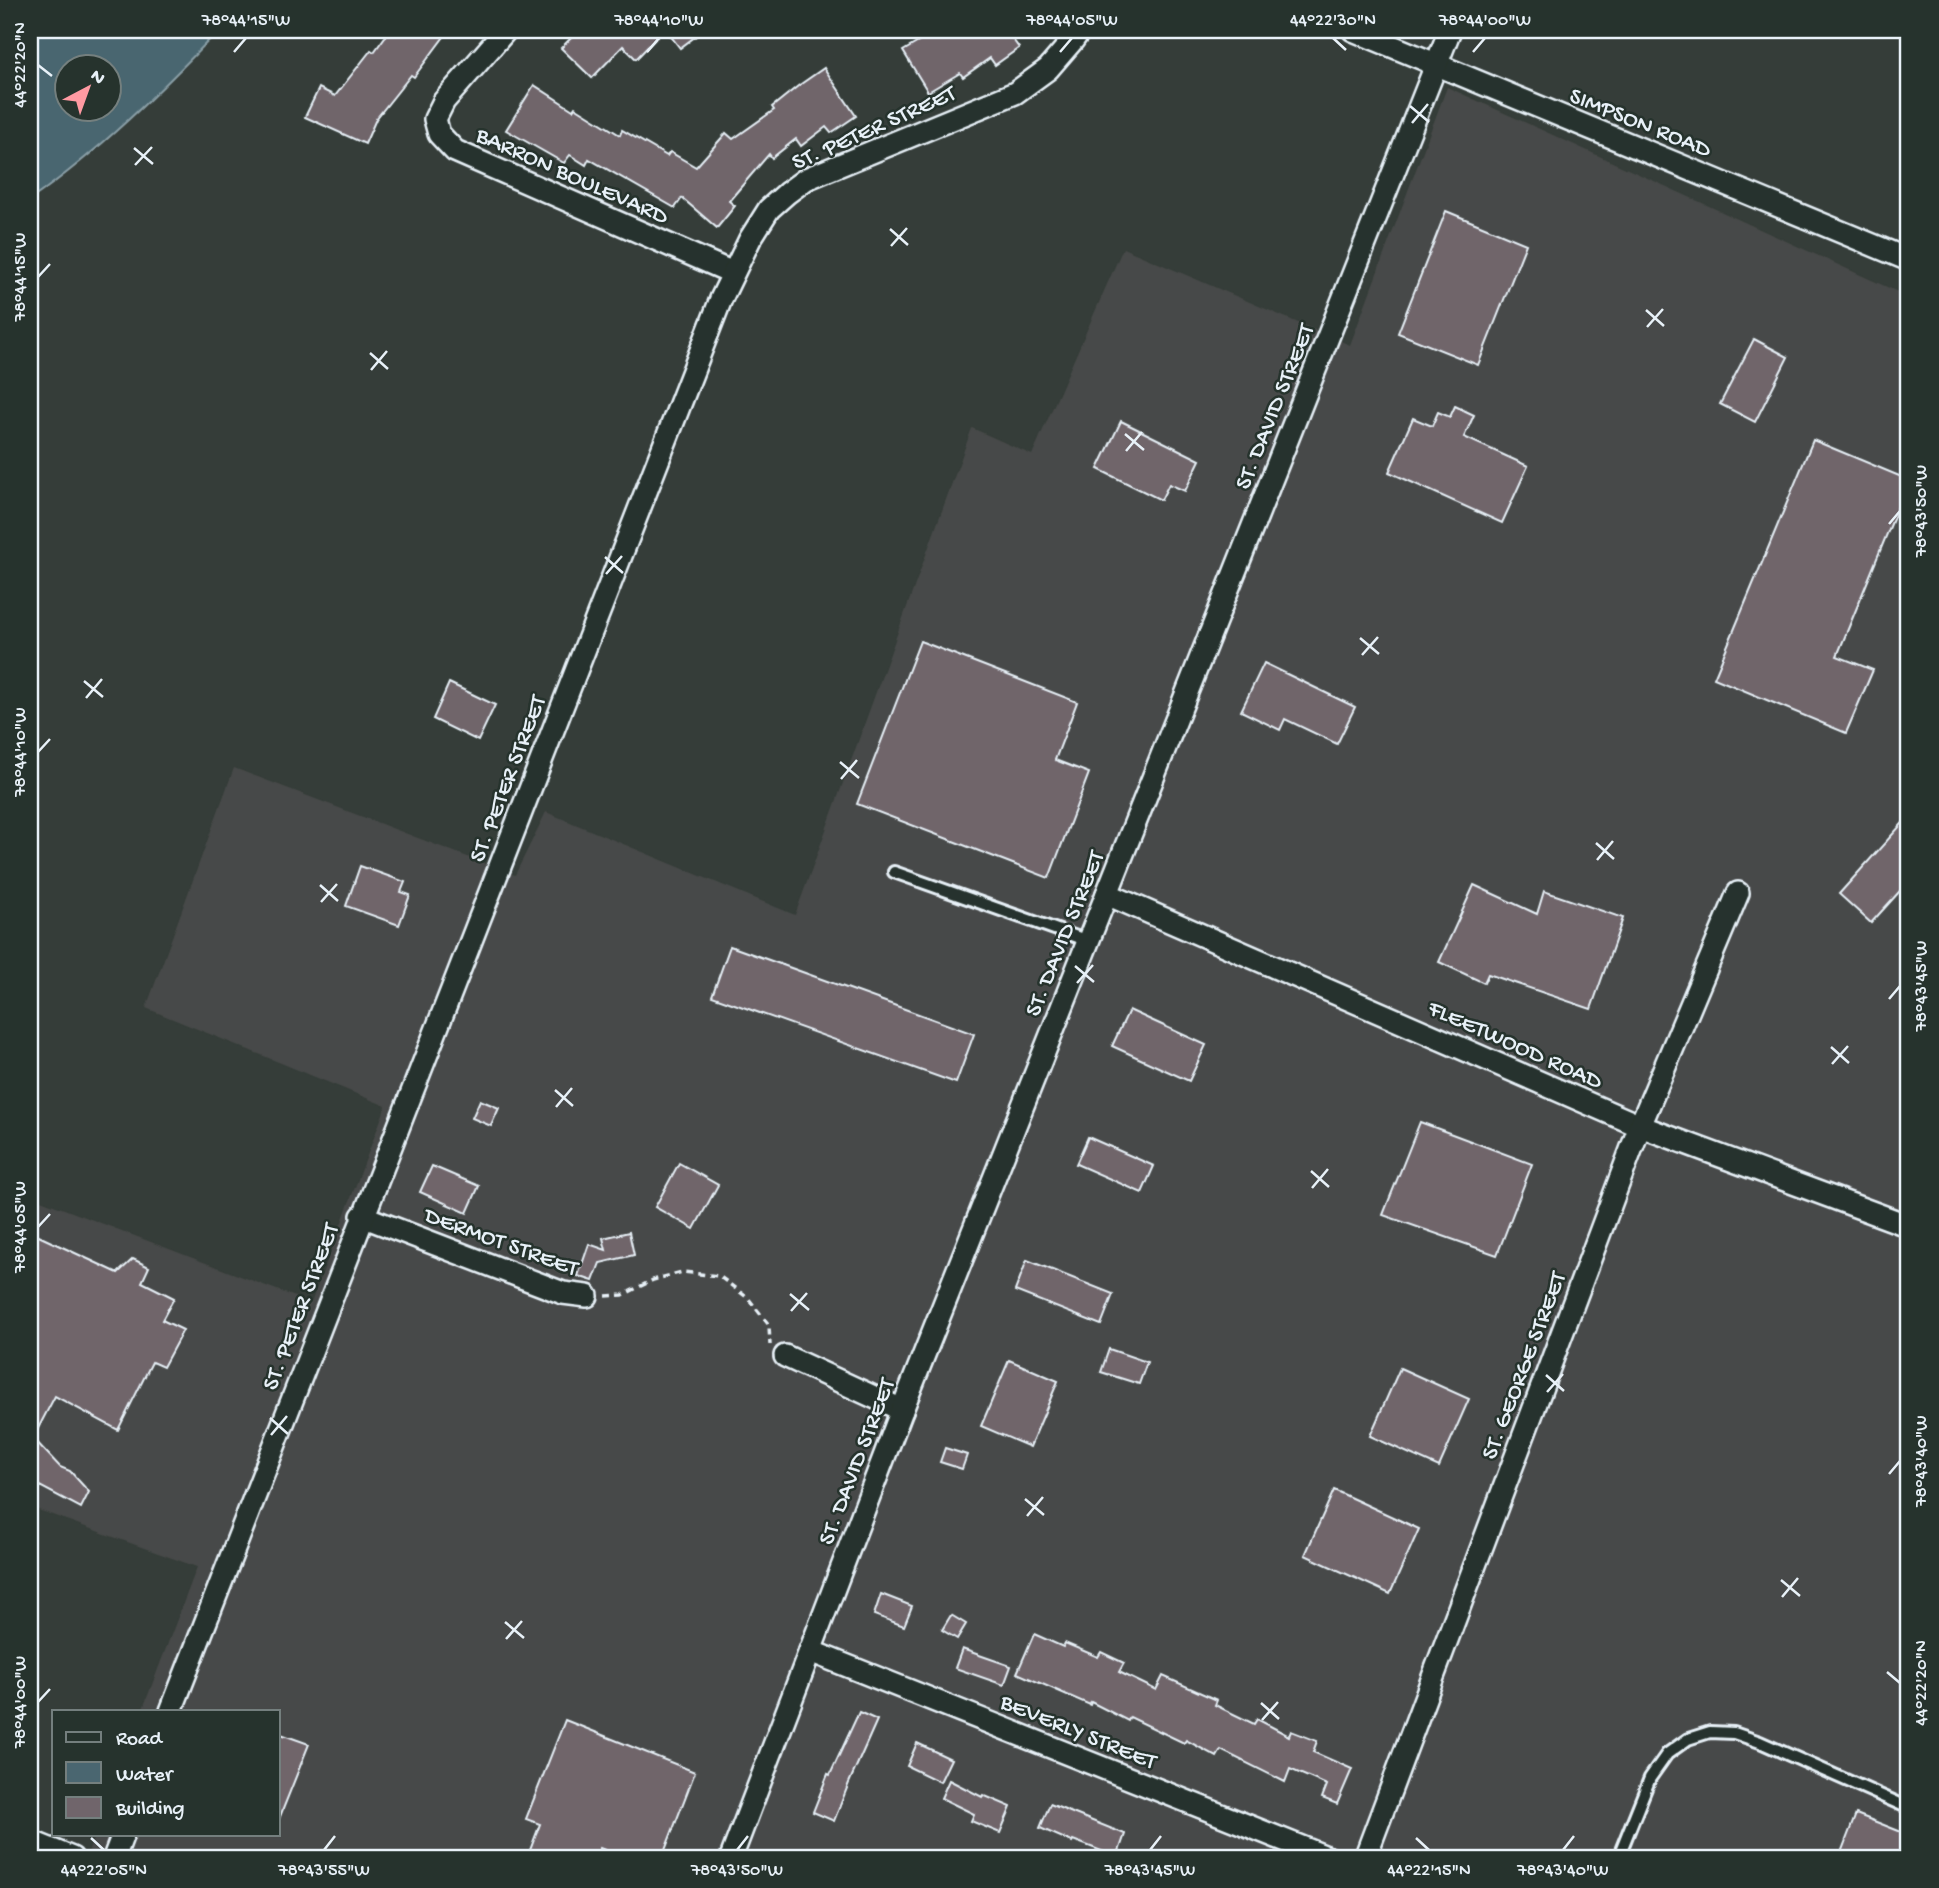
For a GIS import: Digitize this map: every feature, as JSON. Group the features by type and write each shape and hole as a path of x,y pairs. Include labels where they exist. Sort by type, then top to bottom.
{"street":[{"name":"BARRON BOULEVARD","path":"506,30 443,102 435,119 439,134 455,151 733,273"},
{"name":"ST. PETER STREET","path":"171,1710 721,299 750,239 769,209 806,179 1015,93 1048,69 1080,30"},
{"name":"SIMPSON ROAD","path":"1353,30 1909,260"},
{"name":"ST. DAVID STREET","path":"731,1858 902,1410 1450,30"},
{"name":"ST. GEORGE STREET","path":"1364,1858 1640,1126 1738,893"},
{"name":"FLEETWOOD ROAD","path":"1107,894 1640,1126 1909,1226"},
{"name":"DERMOT STREET","path":"362,1216 563,1293 587,1296"},
{"path":"785,1356 902,1410"},
{"name":"BEVERLY STREET","path":"810,1651 1329,1858"},
{"path":"114,1858 122,1836"},
{"path":"30,1841 72,1858"}],"lane":[{"path":"894,872 1088,942"},
{"path":"1618,1858 1650,1777 1667,1754 1688,1739 1710,1732 1734,1733 1760,1742 1909,1808"}],"path":[{"name":"DERMOT STREET","path":"587,1296 623,1295 653,1280 682,1272 719,1276 748,1298 769,1325 769,1345 785,1356"}],"shaded area":[{"path":"1447,87 1909,297 1909,1858 86,1858 94,1836 280,1836 280,1710 142,1710 197,1567 30,1507 30,1196 311,1303 386,1106 146,1008 234,768 515,875 546,812 795,915 972,428 1032,455 1123,248 1350,345"}],"water":[{"path":"30,30 219,30 152,98 56,181 30,200"}],"building":[{"path":"390,30 449,30 414,77 411,75 376,119 365,144 305,117 319,88 335,96"},
{"path":"579,30 664,30 636,59 623,46 592,78 561,48"},
{"path":"666,30 704,30 680,48"},
{"path":"939,30 1006,30 1019,48 995,65 990,58 963,77 960,73 928,92 903,51"},
{"path":"824,68 856,116 831,133 826,127 801,146 796,139 772,158 769,154 729,201 735,206 717,228 682,198 675,208 589,159 586,165 570,155 564,163 506,130 534,85 620,135 622,130 667,156 670,152 696,167 726,133 733,139 774,110 772,107"},
{"path":"1446,211 1526,244 1478,365 1398,333"},
{"path":"1754,339 1788,357 1755,422 1720,404"},
{"path":"1455,406 1474,415 1464,437 1528,466 1502,523 1389,472 1413,418 1432,426 1438,412 1450,417"},
{"path":"1121,421 1200,460 1185,491 1169,484 1161,500 1098,469"},
{"path":"1813,440 1909,480 1837,656 1873,670 1846,733 1714,678"},
{"path":"920,641 1077,702 1055,760 1089,773 1049,878 857,804"},
{"path":"1264,663 1355,707 1337,744 1285,719 1280,730 1241,711"},
{"path":"449,683 495,705 478,741 433,719"},
{"path":"1909,816 1909,881 1871,923 1839,894"},
{"path":"360,866 405,882 401,892 410,895 399,925 346,906"},
{"path":"1474,885 1537,914 1544,891 1623,918 1591,1009 1488,974 1484,983 1439,962"},
{"path":"730,946 974,1034 956,1083 712,996"},
{"path":"1129,1010 1206,1045 1189,1081 1112,1046"},
{"path":"480,1100 499,1108 491,1126 472,1118"},
{"path":"1420,1122 1532,1164 1497,1255 1383,1215"},
{"path":"1088,1137 1154,1166 1142,1193 1076,1164"},
{"path":"679,1163 718,1185 694,1229 655,1207"},
{"path":"432,1166 479,1186 467,1213 420,1192"},
{"path":"30,1232 118,1273 133,1259 149,1267 142,1282 174,1298 162,1320 183,1330 163,1367 152,1362 118,1430 55,1396 33,1438 60,1467 70,1471 89,1492 81,1508 30,1481"},
{"path":"629,1232 634,1255 600,1263 593,1281 578,1276 589,1244 606,1250 603,1238"},
{"path":"1027,1260 1113,1294 1101,1325 1015,1291"},
{"path":"1109,1349 1147,1362 1139,1384 1101,1372"},
{"path":"1009,1360 1058,1381 1030,1447 981,1426"},
{"path":"1400,1368 1469,1399 1439,1467 1370,1436"},
{"path":"945,1448 967,1455 962,1469 940,1462"},
{"path":"1334,1490 1419,1529 1390,1594 1305,1555"},
{"path":"881,1594 912,1606 904,1626 874,1615"},
{"path":"951,1615 966,1624 957,1639 942,1630"},
{"path":"1034,1634 1063,1647 1065,1643 1098,1657 1101,1652 1124,1663 1119,1672 1156,1690 1163,1676 1217,1700 1215,1705 1254,1724 1257,1719 1289,1736 1291,1731 1317,1741 1313,1752 1352,1769 1337,1804 1322,1798 1327,1785 1290,1769 1285,1782 1221,1750 1217,1757 1186,1740 1184,1743 1130,1717 1128,1721 1091,1702 1090,1705 1017,1673"},
{"path":"962,1649 1011,1666 1004,1685 955,1668"},
{"path":"859,1712 877,1720 834,1821 813,1812 828,1774 830,1775"},
{"path":"565,1720 695,1772 662,1858 625,1858 600,1848 596,1858 527,1858 540,1824 526,1819"},
{"path":"280,1734 309,1744 280,1816"},
{"path":"917,1743 951,1759 940,1782 907,1766"},
{"path":"949,1780 982,1797 983,1795 1011,1807 1000,1833 971,1821 974,1814 941,1798"},
{"path":"1050,1804 1125,1834 1117,1857 1040,1828"},
{"path":"1856,1814 1909,1835 1909,1858 1839,1858"}]}
